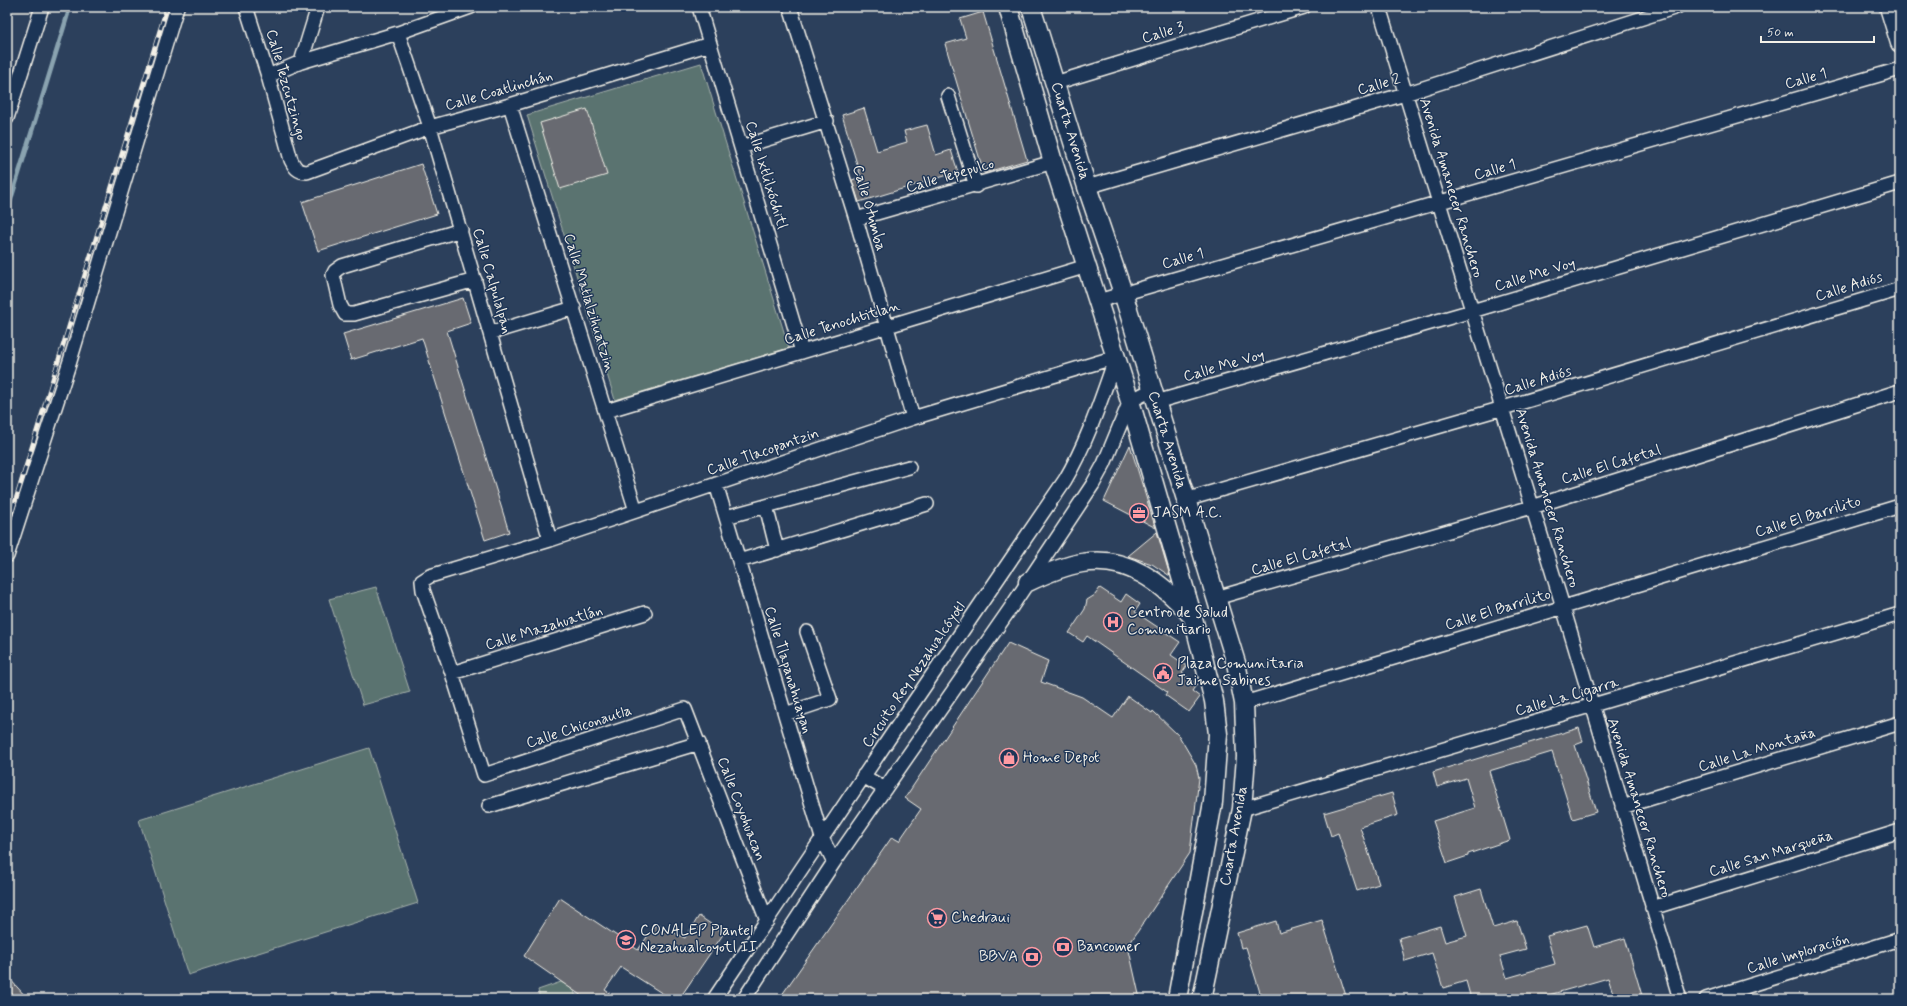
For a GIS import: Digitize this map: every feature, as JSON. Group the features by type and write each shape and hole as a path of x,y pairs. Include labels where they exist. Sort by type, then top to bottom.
{"main road":[{"name":"Cuarta Avenida","path":"1008,7 1053,162 1130,401 1193,618 1214,701 1218,740 1213,802 1177,999"},
{"name":"Cuarta Avenida","path":"1031,7 1087,187 1123,293 1236,663 1244,703 1246,758 1242,809 1202,999"},
{"path":"1889,7 1900,43"},
{"path":"1028,582 1083,562 1115,563 1147,575 1162,585 1193,618"},
{"path":"1186,952 1211,959"}],"street":[{"path":"7,118 42,7"},
{"path":"7,556 70,361 177,7"},
{"name":"Calle Tezcutzingo","path":"246,7 268,76 291,160 298,171"},
{"name":"Calle Tezcutzingo","path":"301,62 318,7"},
{"path":"268,76 301,62 398,33 471,7"},
{"name":"Calle Ixtlilxóchitl","path":"698,7 802,352"},
{"name":"Calle Otumba","path":"790,7 827,121 913,418"},
{"name":"Calle 3","path":"1055,83 1304,7"},
{"name":"Avenida Amanecer Ranchero","path":"1379,7 1564,607 1592,706 1680,999"},
{"name":"Calle 2","path":"1087,187 1405,94 1677,7"},
{"name":"Calle Calpulalpan","path":"398,33 430,127 461,230 550,540"},
{"name":"Calle Coatlinchán","path":"298,171 307,172 430,127 510,105 710,44"},
{"name":"Calle 1","path":"1098,301 1900,69"},
{"path":"948,96 976,186"},
{"name":"Calle Matlalzihuatzin","path":"510,105 636,511"},
{"path":"741,147 827,121"},
{"name":"Calle Tepepulco","path":"856,219 976,186 1053,162"},
{"name":"Calle Me Voy","path":"1154,396 1472,311 1900,183"},
{"path":"461,230 338,268 333,275 333,279 340,305 345,314 354,314 475,280"},
{"name":"Calle Tenochtitlan","path":"606,411 1087,266"},
{"name":"Calle Adiós","path":"1185,500 1503,408 1900,289"},
{"path":"490,333 574,308"},
{"name":"Calle Tlacopantzin","path":"452,673 423,590 422,581 430,576 550,540 913,418 1116,356"},
{"name":"Circuito Rey Nezahualcóyotl","path":"714,999 1065,480 1079,457 1116,356"},
{"name":"Calle El Cafetal","path":"1216,598 1532,507 1900,391"},
{"path":"744,999 834,862 1028,582 1093,484 1104,464 1130,401 1154,396"},
{"path":"726,517 909,467"},
{"name":"Calle Tlapanahuayan","path":"716,484 822,838 834,862"},
{"path":"739,561 927,504"},
{"path":"766,506 777,550"},
{"name":"Calle El Barrilito","path":"1244,703 1900,506"},
{"name":"Calle Mazahuatlán","path":"452,673 645,613"},
{"name":"Calle La Cigarra","path":"1242,809 1900,614"},
{"path":"785,714 830,699 807,632"},
{"name":"Calle Chiconautla","path":"452,673 484,775 685,709"},
{"name":"Calle Coyohuacan","path":"685,709 767,922"},
{"name":"Calle La Montaña","path":"1622,807 1900,723"},
{"path":"489,806 699,743"},
{"path":"864,776 885,789"},
{"name":"Calle San Marqueña","path":"1652,908 1900,831"},
{"name":"Calle Imploración","path":"1706,999 1900,939"}],"green space":[{"path":"701,63 789,348 615,400 527,115"},
{"path":"376,587 410,692 363,705 329,599"},
{"path":"369,748 418,903 188,975 139,820"},
{"path":"561,982 574,990 576,999 540,999 538,990"}],"building":[{"path":"983,12 1027,160 984,173 945,44 966,38 960,19"},
{"path":"864,108 877,151 907,142 904,131 927,125 936,155 951,150 958,172 859,202 852,180 861,177 842,115"},
{"path":"587,109 607,175 560,189 540,123"},
{"path":"421,164 437,214 318,251 302,202"},
{"path":"463,298 471,323 447,331 509,532 485,540 422,338 351,360 343,334"},
{"name":"JASM A.C.","path":"1130,445 1154,523 1156,528 1104,501"},
{"path":"1157,532 1170,576 1152,564 1128,556"},
{"name":"Centro de Salud Comunitario","path":"1100,588 1121,602 1126,594 1140,604 1135,612 1180,642 1171,655 1187,666 1182,673 1197,684 1192,691 1200,697 1189,712 1165,695 1167,692 1087,636 1083,642 1069,633 1085,609 1087,600 1095,595"},
{"path":"1008,643 1048,661 1041,682 1082,697 1113,718 1128,696 1152,713 1153,711 1179,736 1196,765 1199,778 1190,853 1128,946 1140,999 779,999 892,837 899,841 921,809 905,798"},
{"path":"1579,728 1583,742 1575,745 1596,812 1573,819 1552,752 1489,771 1510,840 1468,854 1468,856 1447,863 1433,821 1475,808 1466,778 1437,787 1433,772"},
{"path":"1392,793 1398,815 1360,827 1379,884 1357,891 1338,833 1331,836 1324,813"},
{"path":"1481,889 1493,928 1517,921 1526,949 1500,956 1507,978 1555,964 1547,936 1587,925 1594,947 1625,938 1643,999 1615,999 1608,978 1535,999 1471,999 1466,981 1443,988 1432,953 1405,961 1399,938 1440,926 1445,942 1467,936 1455,897"},
{"path":"560,898 638,950 656,924 685,938 699,916 724,933 679,999 671,999 621,967 605,990 618,999 586,999 524,956"},
{"path":"1322,920 1347,999 1262,999 1246,947 1241,948 1237,933 1276,921 1279,933"},
{"path":"7,976 28,999 7,999"}],"waterway":[{"path":"7,212 70,7"}],"railway":[{"path":"7,528 167,7"}],"place":[{"name":"JASM A.C.","path":"1139,513"},
{"name":"Centro de Salud Comunitario","path":"1113,622"},
{"name":"Plaza Comunitaria Jaime Sabines","path":"1163,673"},
{"name":"Home Depot","path":"1009,758"},
{"name":"Chedraui","path":"937,918"},
{"name":"CONALEP Plantel Nezahualcoyotl II","path":"626,940"},
{"name":"Bancomer","path":"1063,947"},
{"name":"BBVA","path":"1032,957"}]}
